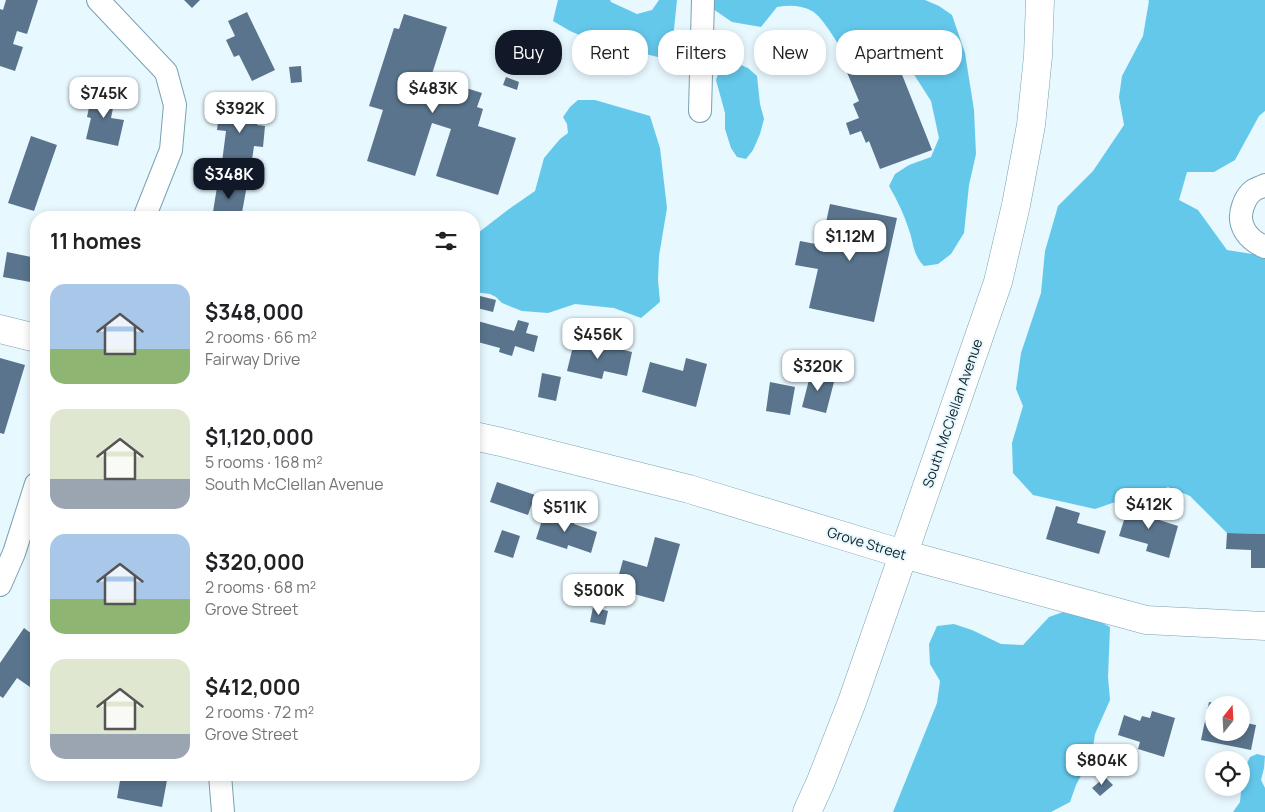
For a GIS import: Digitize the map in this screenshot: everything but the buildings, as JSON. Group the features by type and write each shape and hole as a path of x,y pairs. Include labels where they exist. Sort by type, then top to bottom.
{"main road":[{"name":"South McClellan Avenue","path":"807,812 852,702 995,291 1016,205 1031,125 1038,56 1040,0"},
{"path":"0,329 30,336"},
{"name":"Grove Street","path":"480,437 689,489 903,554 1146,620 1265,626"}],"street":[{"path":"98,0 166,72 175,106 170,150 147,211"},
{"path":"700,111 703,0"},
{"path":"1265,185 1254,190 1245,199 1241,211 1241,224 1246,235 1265,247"},
{"path":"0,585 14,552 30,503"},
{"path":"220,781 223,812"}],"shaded area":[{"path":"558,0 610,0 637,14 652,10 659,0 677,0 674,30 658,30 658,57 648,55 648,30 572,30 572,32 553,21"},
{"path":"713,0 925,0 939,6 952,15 957,30 836,30 836,41 820,18 808,9 795,6 777,7 761,27 732,22 713,9"},
{"path":"1148,0 1265,0 1265,111 1259,116 1235,160 1214,172 1187,172 1179,200 1198,210 1227,250 1265,256 1265,534 1227,533 1190,496 1168,487 1153,494 1124,499 1095,509 1033,495 1013,473 1012,443 1023,406 1016,389 1021,353 1041,293 1045,251 1058,206 1093,171 1124,125 1119,97 1122,76 1143,36"},
{"path":"962,44 974,110 976,154 969,185 964,233 951,254 938,264 924,266 916,253 905,218 889,186 895,174 909,165 931,157 939,138 931,101 914,75 962,75"},
{"path":"744,66 757,76 760,104 764,119 753,150 746,159 737,157 731,148 725,129 725,113 716,80 718,75 744,75"},
{"path":"578,100 595,100 650,116 660,148 667,208 659,256 658,280 660,302 641,318 614,308 575,304 548,313 522,311 502,303 490,294 480,293 480,231 535,191 544,158 560,139 568,133 567,124 563,117"},
{"path":"1066,611 1090,616 1110,627 1108,677 1110,700 1095,734 1092,755 1076,785 1070,802 1051,812 893,812 937,703 940,681 930,664 929,644 937,626 954,624 972,630 1001,644 1023,645 1049,617"},
{"path":"1257,754 1265,756 1261,780 1265,788 1265,812 1233,812 1240,802 1241,796 1250,796 1250,757"}]}
